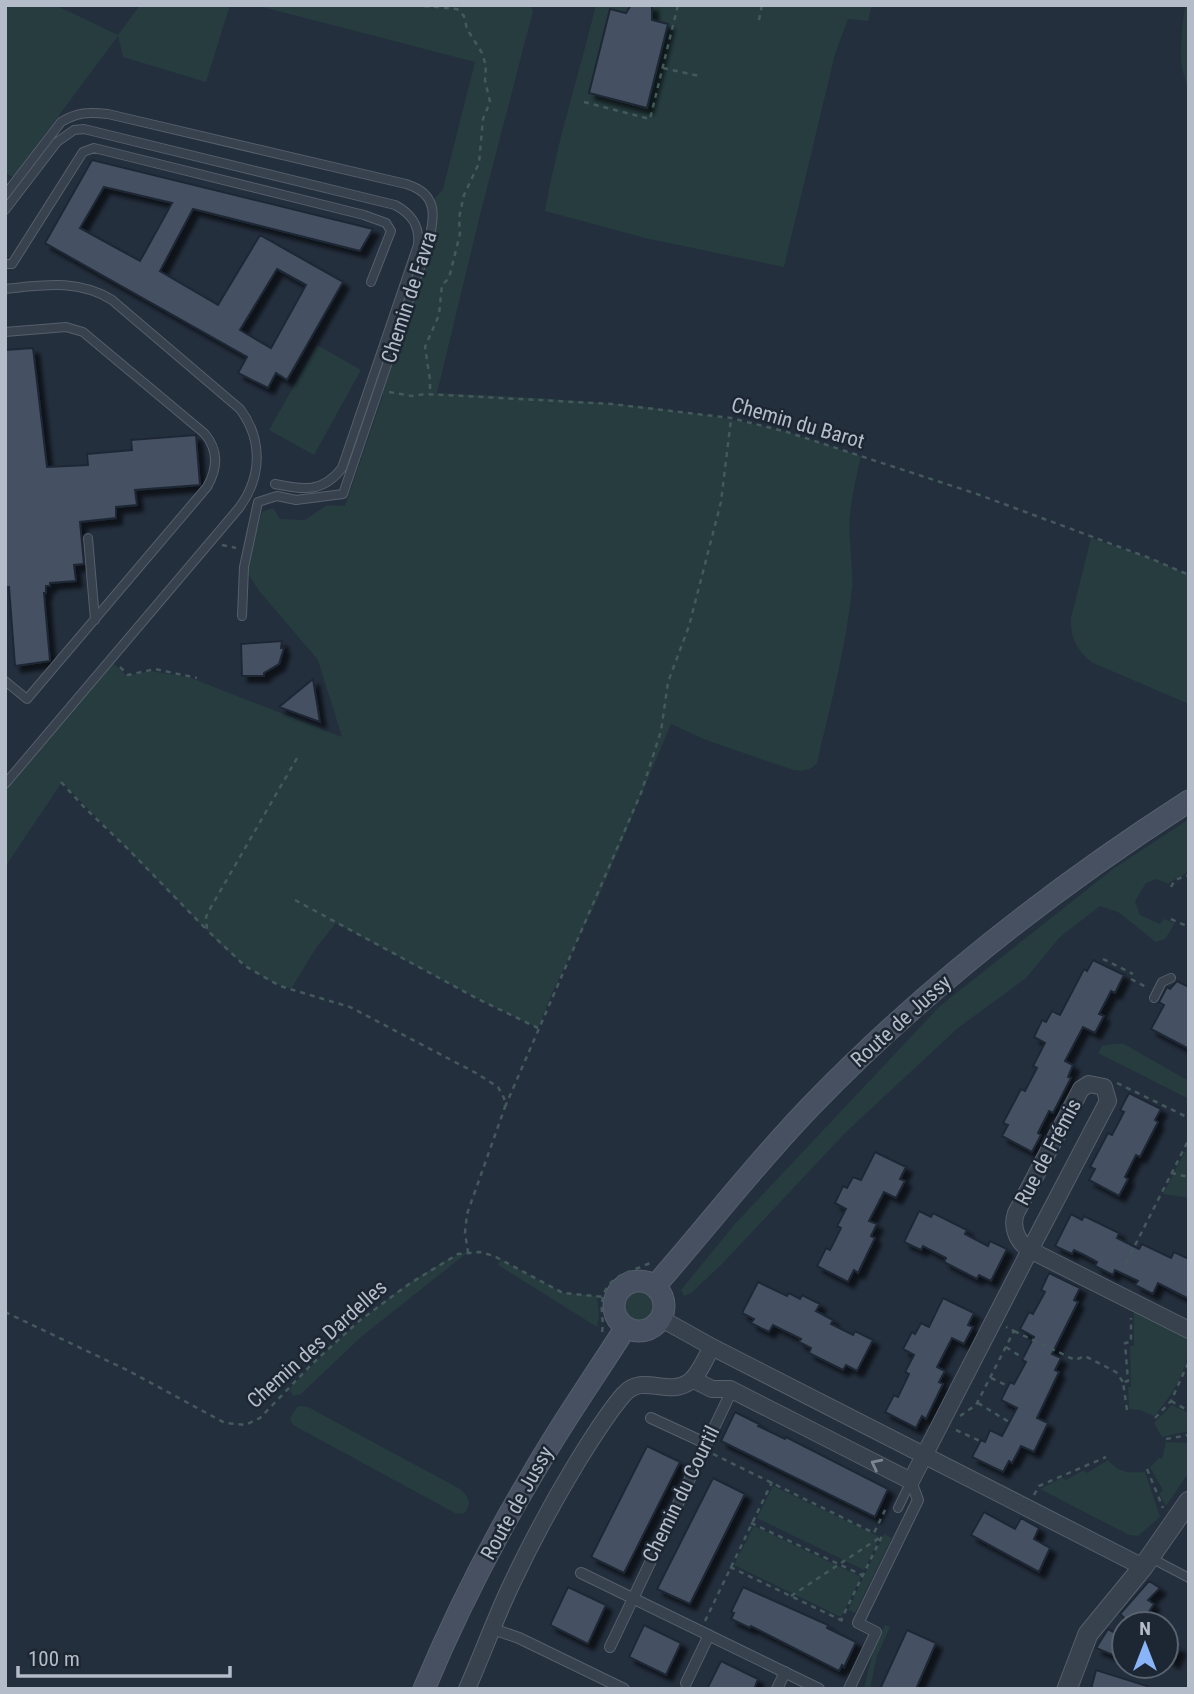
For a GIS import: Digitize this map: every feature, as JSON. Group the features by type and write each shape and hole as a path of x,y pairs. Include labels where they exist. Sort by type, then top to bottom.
{"main road":[{"name":"Route de Jussy","path":"654,1286 765,1155 853,1063 899,1020 947,978 1047,899 1189,801"},
{"path":"641,1281 654,1286 663,1302 660,1318 645,1329 626,1327 616,1314 615,1298 623,1286 641,1281"},
{"name":"Route de Jussy","path":"424,1689 477,1574 512,1509 626,1327"}],"street":[{"name":"Rue de Frémis","path":"906,1479 946,1424 994,1320 1107,1104 1108,1093 1101,1086 1089,1084 1081,1089 1016,1213 1014,1224 1018,1237 1030,1250"},
{"path":"1030,1250 1189,1330"},
{"path":"660,1318 1020,1504 1146,1562"},
{"path":"467,1689 512,1583 561,1488 594,1434 628,1390 636,1385 646,1384 675,1387 692,1379 712,1347"},
{"path":"692,1379 712,1389 732,1390 906,1479 918,1500 858,1623 876,1632 849,1689"},
{"name":"Chemin du Courtil","path":"610,1647 732,1390"},
{"path":"651,1418 704,1446"},
{"path":"1067,1689 1088,1634 1146,1562 1189,1502"},
{"path":"581,1573 819,1689"},
{"path":"493,1629 519,1638 624,1689"},
{"path":"686,1683 704,1633"},
{"path":"777,1689 785,1672"}],"lane":[{"name":"Chemin de Favra","path":"5,195 61,122 86,111 415,187 431,203 434,211 433,227 343,494 296,500 277,496 258,502 246,551 242,616"},
{"path":"5,210 57,142 74,130 84,130 395,205 407,212 414,221 419,236 418,245 342,468 333,480 320,487 305,489 275,484"},
{"path":"5,264 12,264 83,152 94,148 386,223 391,231 389,239 371,282"},
{"path":"5,289 74,285 94,290 112,300 240,409 251,427 256,443 257,461 253,485 239,508 5,784"},
{"path":"5,332 66,327 83,332 204,433 211,441 216,466 207,487 27,699 5,681"},
{"path":"88,537 95,620"},
{"path":"1155,995 1162,982 1171,978"},
{"path":"898,1508 906,1479"},
{"path":"1146,1562 1189,1578"}],"path":[{"path":"414,5 457,9 464,16 467,29 482,53 486,66 485,80 490,102 482,119 479,163 464,195 460,234 449,278 442,285 439,315 425,347 430,394"},
{"path":"584,102 650,119 678,5"},
{"path":"760,20 762,5"},
{"path":"663,68 699,76"},
{"name":"Chemin du Barot","path":"380,389 399,395 430,394 612,404 731,418 787,432 977,494 1189,575"},
{"path":"615,1298 563,1293 494,1256 468,1252 465,1233 467,1214 505,1107 641,793 661,731 668,682 689,626 721,502 731,418"},
{"path":"217,545 246,551"},
{"path":"115,663 128,675 155,669 197,678"},
{"path":"207,930 206,917 211,907 297,758"},
{"path":"61,782 240,962 270,981 349,1007 485,1078 502,1093 505,1107"},
{"path":"1171,887 1175,880 1189,875"},
{"path":"295,900 428,973 538,1028"},
{"path":"1171,919 1189,927"},
{"path":"1103,959 1133,974"},
{"path":"1130,979 1155,995"},
{"path":"1101,1086 1105,1079 1126,1086 1189,1118"},
{"path":"1126,1263 1189,1139"},
{"path":"1171,1173 1189,1177"},
{"name":"Chemin des Dardelles","path":"5,1311 129,1371 215,1418 231,1425 243,1425 260,1418 338,1340 382,1303 440,1264 457,1254 468,1252"},
{"path":"1123,1382 1128,1381 1125,1343 1131,1342 1131,1301"},
{"path":"994,1320 1074,1360 1085,1356 1116,1372 1123,1382 1127,1410"},
{"path":"946,1424 974,1409 1014,1331"},
{"path":"1006,1347 1023,1358"},
{"path":"1155,1418 1171,1401 1189,1362"},
{"path":"990,1378 1008,1386"},
{"path":"1171,1401 1189,1411"},
{"path":"978,1403 1009,1422"},
{"path":"946,1424 980,1441"},
{"path":"1166,1439 1189,1435"},
{"path":"704,1446 882,1536"},
{"path":"1020,1504 1024,1495 1032,1500 1039,1486 1106,1457"},
{"path":"1147,1469 1167,1516"},
{"path":"875,1532 906,1479"},
{"path":"704,1633 730,1567 772,1482"},
{"path":"751,1523 862,1576"},
{"path":"791,1595 882,1536"},
{"path":"841,1620 882,1536"},
{"path":"730,1567 856,1627 858,1623"}],"green space":[{"path":"5,5 55,5 118,35 140,5 230,5 206,82 123,57 118,36 13,177 5,173"},
{"path":"255,5 529,5 533,11 437,393 642,407 724,418 775,429 861,456 849,530 852,583 846,633 817,763 806,770 793,770 706,740 671,724 599,896 538,1028 336,923 316,948 291,989 263,977 222,946 62,782 5,867 5,791 113,663 127,676 151,671 191,678 342,737 318,660 248,574 252,550 262,512 273,508 280,519 305,520 327,505 345,506 383,395 380,389 428,244 431,203 443,189 475,62"},
{"path":"596,5 872,5 868,21 848,19 835,54 784,267 645,238 545,211 562,133"},
{"path":"1185,5 1189,5 1189,87 1181,58"},
{"path":"317,345 361,370 314,455 269,430"},
{"path":"1091,538 1189,575 1189,704 1093,663 1076,644 1071,618"},
{"path":"1189,819 1189,869 1168,884 1157,879 1146,883 1135,901 1140,915 1160,924 1164,919 1175,923 1165,939 1156,942 1118,912 1100,906 1060,937 1026,978 958,1028 846,1132 722,1264 691,1293 684,1296 681,1290 734,1225 940,1006 1113,869"},
{"path":"1124,1044 1189,1081 1189,1099 1098,1053 1102,1046"},
{"path":"1189,1144 1189,1198 1163,1194"},
{"path":"468,1252 361,1337 301,1394 293,1396 289,1389 335,1343 368,1315 420,1276 449,1259"},
{"path":"501,1260 563,1293 597,1296 597,1327 498,1265"},
{"path":"639,1289 651,1294 656,1306 651,1318 639,1323 627,1318 622,1306 627,1294"},
{"path":"1134,1311 1189,1338 1186,1360 1179,1380 1154,1416 1129,1409 1130,1346 1134,1346"},
{"path":"1172,1405 1189,1413 1189,1431 1162,1437 1154,1423"},
{"path":"298,1406 308,1407 460,1489 469,1501 466,1511 463,1514 455,1513 293,1425 290,1418"},
{"path":"1166,1442 1189,1443 1189,1472 1166,1506 1159,1494 1163,1490 1150,1467 1159,1458 1162,1459"},
{"path":"1108,1460 1116,1468 1125,1471 1145,1472 1160,1517 1138,1536 1129,1535 1040,1489 1084,1470 1087,1473"},
{"path":"773,1486 878,1536 864,1570 757,1518"},
{"path":"754,1526 861,1577 841,1617 734,1565"},
{"path":"884,1534 892,1538 855,1613 848,1610"},
{"path":"885,1625 890,1627 877,1656 870,1689 864,1689 873,1651"}],"building":[{"path":"631,5 652,5 652,20 668,24 647,108 589,93 610,9 626,13"},
{"path":"92,160 373,229 360,251 193,209 160,271 218,305 260,235 343,282 287,380 276,373 268,388 238,373 247,357 45,243","holes":["104,187 172,203 140,261 80,228","277,269 306,285 271,348 240,330"]},
{"path":"33,348 47,467 88,465 87,454 132,450 131,440 196,435 200,485 135,490 137,505 116,507 116,518 80,522 84,564 74,565 76,581 50,583 44,593 50,661 15,666 9,587 5,588 5,350"},
{"path":"282,641 281,648 284,648 279,664 264,673 264,676 242,676 241,644"},
{"path":"313,679 320,722 279,707"},
{"path":"1093,960 1124,975 1115,993 1111,991 1099,1014 1104,1016 1095,1033 1083,1027 1065,1061 1073,1065 1068,1077 1071,1078 1053,1113 1049,1111 1032,1152 1002,1136 1008,1125 1003,1123 1021,1089 1025,1091 1037,1068 1033,1066 1045,1043 1034,1037 1042,1020 1046,1022 1052,1011 1060,1015 1084,969 1087,971"},
{"path":"1177,981 1189,987 1189,1049 1151,1029 1164,1005 1159,1002 1167,987 1170,989"},
{"path":"1129,1093 1161,1109 1155,1120 1158,1122 1140,1157 1136,1155 1119,1196 1089,1180 1095,1169 1090,1167 1108,1133 1112,1135 1124,1112 1120,1110"},
{"path":"875,1152 906,1167 900,1179 905,1181 896,1198 884,1192 869,1221 877,1224 871,1236 875,1238 858,1273 854,1270 848,1282 817,1266 826,1248 830,1250 841,1228 837,1226 846,1209 835,1203 843,1186 847,1188 853,1177 861,1180"},
{"path":"919,1211 931,1217 933,1213 967,1230 965,1234 988,1246 990,1241 1007,1249 991,1281 979,1275 977,1279 944,1262 946,1258 923,1246 921,1250 904,1242"},
{"path":"1071,1214 1082,1220 1084,1216 1119,1233 1117,1238 1139,1249 1142,1244 1171,1258 1174,1252 1189,1259 1189,1299 1158,1283 1153,1294 1135,1285 1138,1281 1115,1270 1113,1275 1095,1266 1097,1262 1074,1250 1072,1254 1055,1246"},
{"path":"1049,1273 1080,1288 1074,1300 1078,1302 1052,1354 1061,1358 1055,1370 1059,1372 1037,1418 1048,1423 1034,1452 1021,1446 1012,1463 1009,1461 1003,1472 972,1457 981,1440 985,1442 990,1430 1002,1436 1017,1408 1001,1400 1010,1382 1014,1384 1026,1362 1022,1360 1034,1337 1020,1329 1029,1312 1033,1314 1045,1292 1041,1290"},
{"path":"758,1282 787,1296 789,1293 800,1299 802,1295 820,1304 816,1311 833,1320 831,1324 853,1335 855,1331 873,1340 857,1371 846,1365 843,1370 809,1353 811,1348 799,1342 801,1339 773,1325 769,1332 751,1323 754,1319 742,1313"},
{"path":"943,1298 974,1313 968,1325 973,1327 964,1344 952,1338 937,1367 945,1371 939,1382 943,1384 926,1419 922,1416 916,1428 885,1412 894,1395 898,1397 909,1374 905,1372 914,1355 903,1349 912,1332 915,1334 921,1323 929,1327"},
{"path":"735,1412 759,1424 758,1426 785,1439 786,1437 888,1489 875,1517 721,1441"},
{"path":"647,1446 680,1462 624,1573 591,1557"},
{"path":"713,1478 745,1494 690,1604 657,1589"},
{"path":"984,1512 1015,1529 1021,1518 1039,1528 1034,1539 1050,1548 1039,1572 971,1535"},
{"path":"1149,1581 1160,1588 1148,1600 1154,1604 1150,1610 1124,1610"},
{"path":"568,1587 606,1605 588,1644 550,1625"},
{"path":"743,1587 828,1625 827,1628 856,1642 844,1667 842,1665 839,1671 751,1626 750,1628 731,1619 734,1613 731,1612"},
{"path":"644,1625 681,1643 666,1675 629,1657"},
{"path":"1108,1629 1110,1630 1110,1654 1096,1648"},
{"path":"907,1630 936,1643 916,1689 880,1689"},
{"path":"721,1661 758,1679 754,1689 707,1689"},
{"path":"1096,1670 1110,1674 1110,1680 1128,1680 1147,1686 1147,1689 1091,1689"}]}
